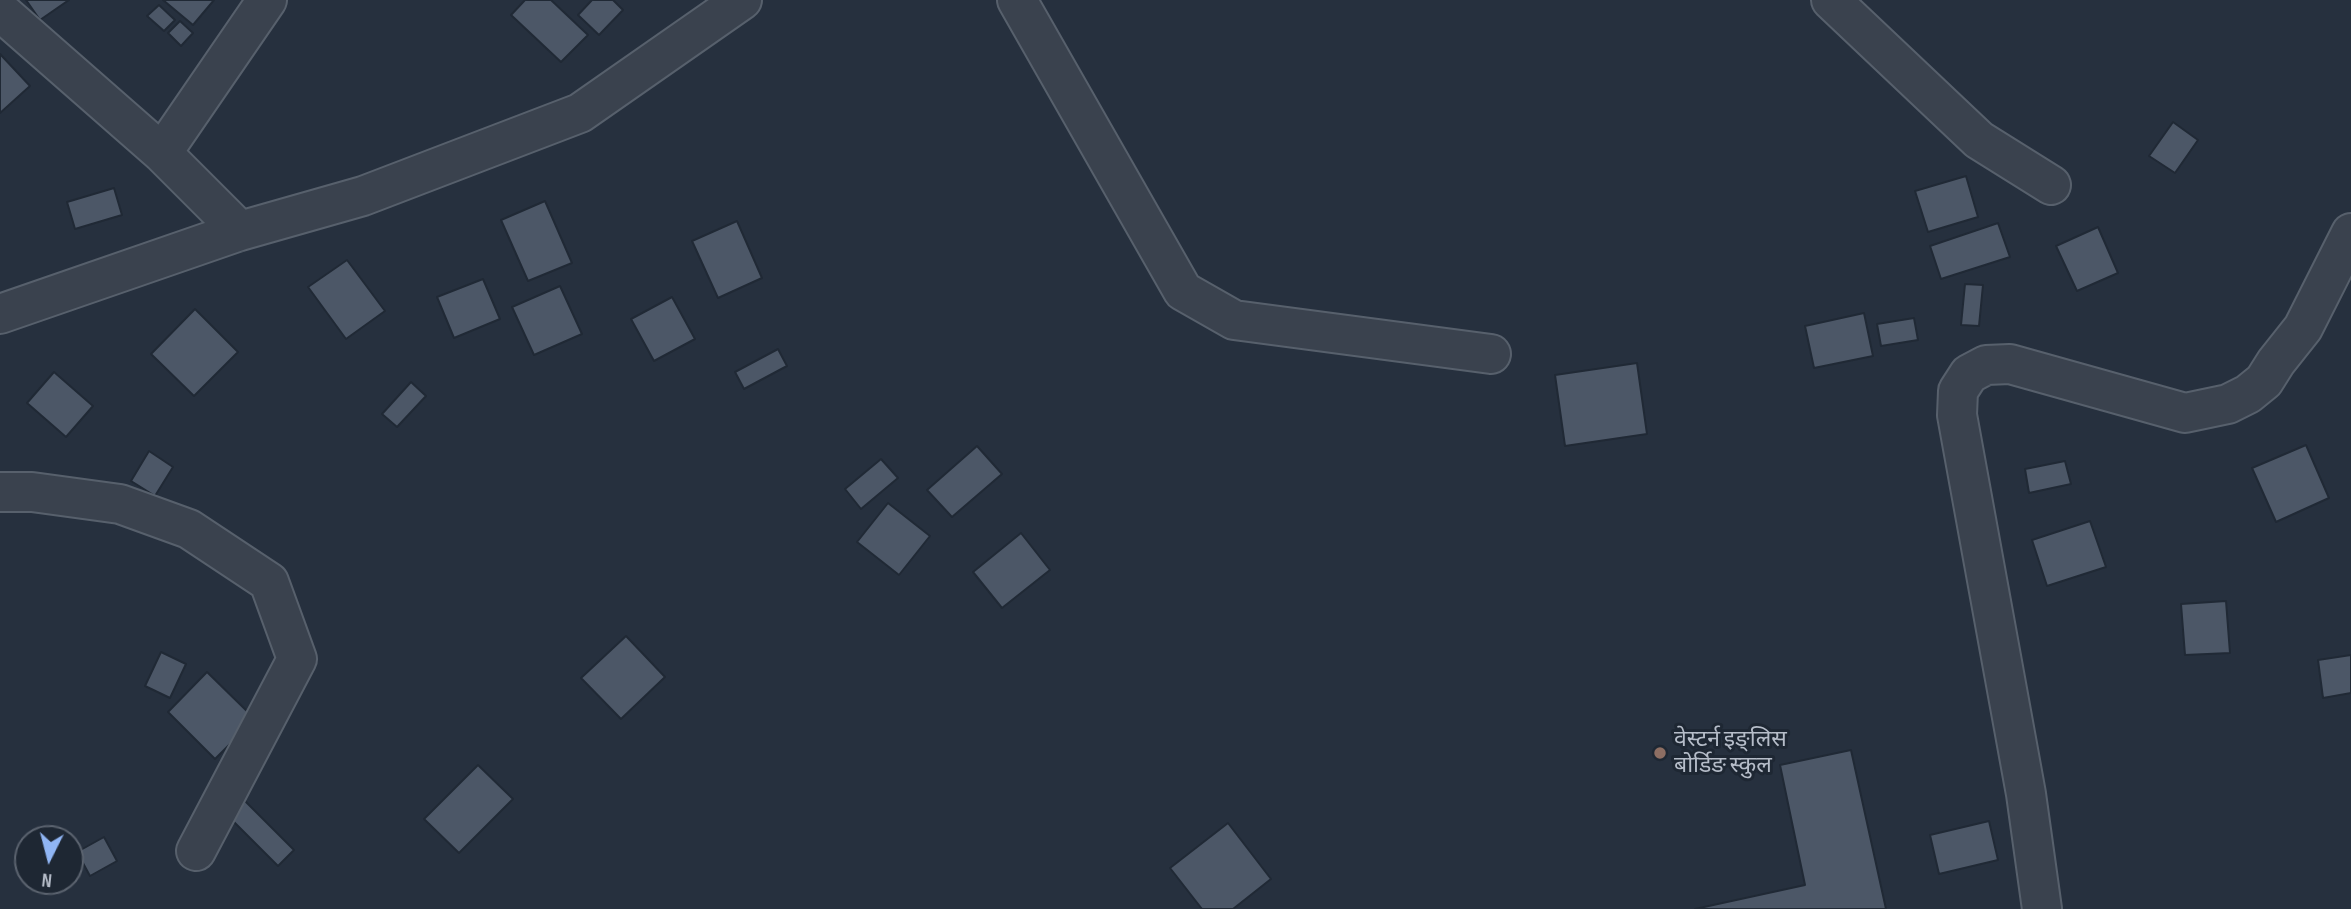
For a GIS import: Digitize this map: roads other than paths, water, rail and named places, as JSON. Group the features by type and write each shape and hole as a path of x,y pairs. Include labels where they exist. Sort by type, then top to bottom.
{"street":[{"path":"162,153 268,0"},
{"path":"0,314 240,232 363,196 580,113 742,0"},
{"path":"1017,0 1183,291 1234,320 1491,354"},
{"path":"1831,0 1979,140 2051,185"},
{"path":"0,11 162,153 240,232"},
{"path":"2042,909 2026,794 1957,415 1958,391 1969,374 1986,365 2010,365 2185,413 2228,404 2248,394 2264,381 2302,328 2351,233"},
{"path":"0,492 32,492 120,504 189,529 269,582 297,659 196,851"}],"place":[{"name":"वेस्टर्न इङ्लिस बोर्डिङ स्कुल","path":"1660,753"}]}
